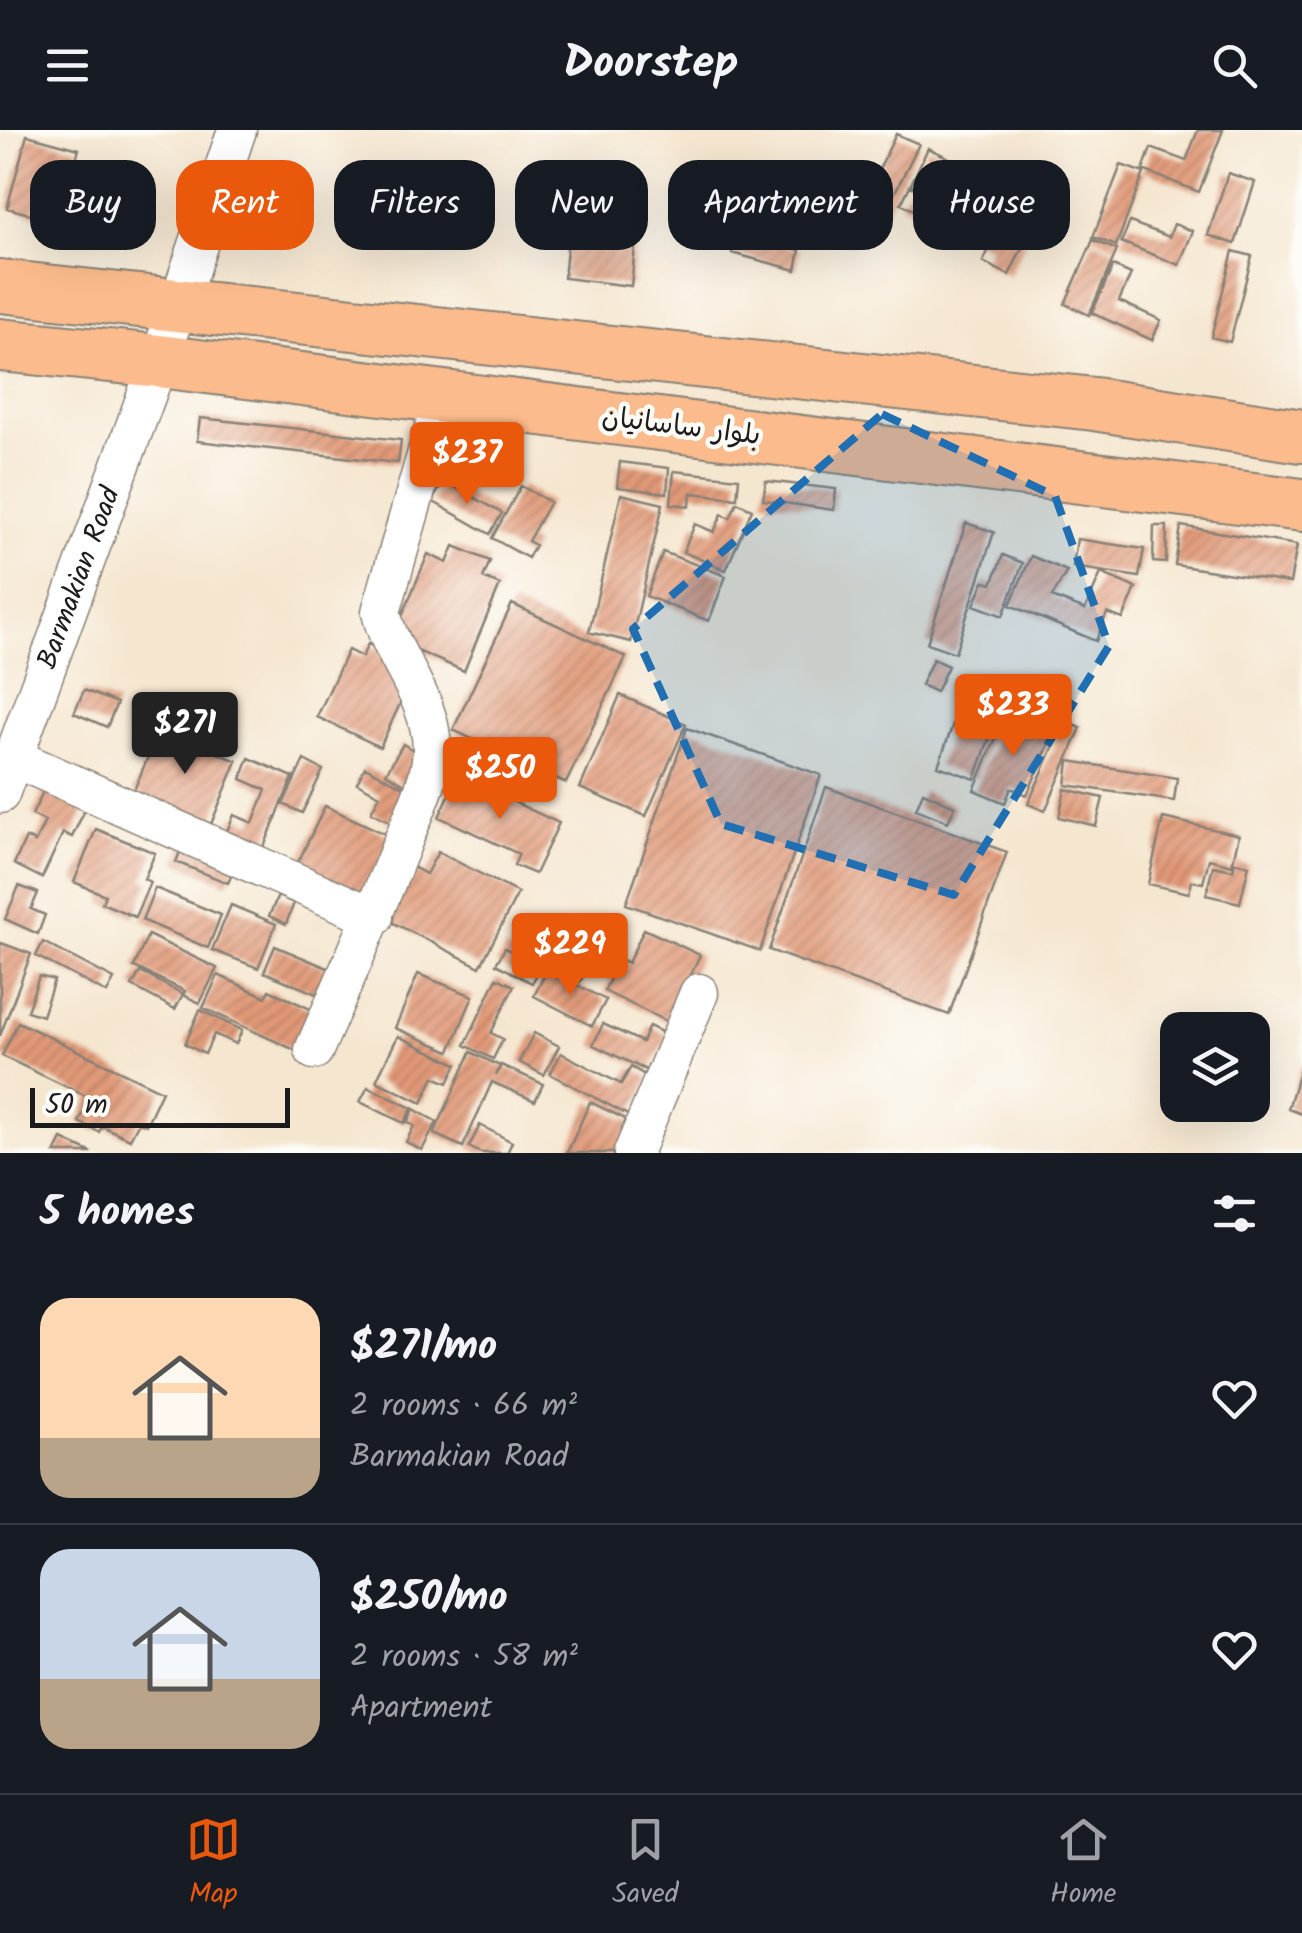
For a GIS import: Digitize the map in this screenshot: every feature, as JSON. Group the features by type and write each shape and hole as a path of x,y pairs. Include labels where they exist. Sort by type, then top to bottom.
{"highway":[{"path":"0,286 1074,402 1302,436"},
{"name":"بلوار ساسانیان","path":"0,345 443,396 1302,505"}],"street":[{"name":"Barmakian Road","path":"0,794 178,305 236,130"},
{"path":"314,1050 374,917 422,792 432,750 426,713 410,669 388,642 381,612 443,396"},
{"path":"14,758 374,917"},
{"path":"633,1153 698,994"}],"highlighted area":[{"path":"882,414 1055,496 1109,646 954,895 721,824 633,629"}],"building":[{"path":"1198,130 1223,130 1199,192 1143,170 1151,148 1186,161"},
{"path":"896,134 919,144 893,196 893,160 883,160"},
{"path":"27,135 79,149 76,160 30,160 30,214 7,208"},
{"path":"928,148 953,160 922,160"},
{"path":"1121,165 1144,173 1116,246 1093,237"},
{"path":"1228,173 1255,182 1235,244 1208,235"},
{"path":"910,186 913,187 913,210 901,204"},
{"path":"1130,222 1169,237 1174,224 1193,231 1179,265 1121,242"},
{"path":"1093,240 1117,250 1089,315 1065,304"},
{"path":"567,250 635,250 631,286 564,278"},
{"path":"733,250 800,250 796,270 732,253"},
{"path":"989,250 1021,250 1009,275 983,262"},
{"path":"1233,251 1252,256 1230,342 1211,337"},
{"path":"1113,266 1131,274 1119,301 1161,320 1152,340 1092,313"},
{"path":"200,418 401,440 398,463 197,441"},
{"path":"620,462 669,468 667,493 617,487"},
{"path":"674,471 739,478 737,498 691,493 690,506 671,504"},
{"path":"444,481 502,513 490,534 432,501"},
{"path":"766,481 836,489 834,510 763,500"},
{"path":"521,486 550,502 528,541 535,545 528,558 492,538"},
{"path":"621,494 663,504 631,642 589,632"},
{"path":"737,502 752,509 726,570 683,552 695,524 714,532 722,514 730,518"},
{"path":"966,523 994,532 955,653 927,643"},
{"path":"1154,526 1167,526 1166,563 1153,562"},
{"path":"1181,526 1297,545 1290,583 1175,565"},
{"path":"1077,539 1144,549 1139,577 1073,567"},
{"path":"454,546 490,561 483,578 500,585 464,671 392,640 428,554 447,563"},
{"path":"663,552 726,576 709,621 646,596"},
{"path":"1003,555 1023,563 1003,616 974,605 984,581 992,584"},
{"path":"1031,556 1067,571 1052,597 1085,610 1101,573 1136,588 1123,619 1107,613 1096,641 1010,605"},
{"path":"512,604 626,657 566,783 453,730"},
{"path":"368,644 401,660 411,680 380,747 317,717 348,650 362,657"},
{"path":"933,659 948,666 936,692 921,685"},
{"path":"966,688 1002,702 975,779 938,766"},
{"path":"84,690 117,703 107,727 74,713"},
{"path":"620,695 686,724 646,816 580,788"},
{"path":"1006,714 1053,735 1027,795 1011,788 1005,803 974,790"},
{"path":"1065,721 1081,728 1045,811 1028,804"},
{"path":"687,728 821,775 760,951 626,904"},
{"path":"160,729 237,761 211,824 133,792"},
{"path":"403,744 428,759 406,785 386,773"},
{"path":"249,758 293,777 261,854 224,838 234,815 253,823 266,790 241,779"},
{"path":"304,760 323,770 302,813 283,804"},
{"path":"1069,761 1177,778 1174,801 1066,785"},
{"path":"365,767 408,789 391,822 371,812 380,795 357,783"},
{"path":"458,776 559,823 535,874 514,865 519,854 439,817"},
{"path":"48,781 89,801 72,837 63,833 42,878 14,864 26,838 35,842 45,821 32,815"},
{"path":"826,787 1007,852 949,1015 769,950"},
{"path":"1065,789 1103,798 1096,826 1059,817"},
{"path":"923,792 955,806 948,822 916,809"},
{"path":"325,806 392,837 361,903 294,871"},
{"path":"1163,818 1239,835 1232,865 1209,859 1203,883 1192,881 1189,893 1148,884"},
{"path":"96,829 155,853 144,879 150,882 135,917 102,903 105,895 74,882"},
{"path":"185,839 238,861 228,883 176,862"},
{"path":"438,852 518,893 480,967 384,918 411,866 426,874"},
{"path":"1235,862 1249,865 1240,903 1206,895 1213,866 1233,870"},
{"path":"19,886 38,893 31,909 45,915 38,934 5,919"},
{"path":"155,888 221,915 208,948 142,920"},
{"path":"278,896 294,903 286,924 269,916"},
{"path":"231,905 276,924 258,968 212,950"},
{"path":"644,929 700,955 668,1022 604,991 620,959 628,963"},
{"path":"544,931 593,956 580,982 531,957"},
{"path":"148,935 217,968 200,1003 183,995 185,991 134,967"},
{"path":"43,942 114,979 107,993 36,956"},
{"path":"1,943 31,954 0,1036 0,946"},
{"path":"275,946 330,969 319,995 264,972"},
{"path":"505,948 541,967 532,983 496,964"},
{"path":"547,970 606,1000 592,1026 534,996"},
{"path":"140,972 183,994 175,1009 132,986"},
{"path":"418,974 473,996 450,1051 395,1028"},
{"path":"218,975 266,997 269,990 315,1011 297,1051 203,1008"},
{"path":"39,976 54,980 42,1016 27,1011"},
{"path":"497,978 514,986 491,1033 503,1039 493,1059 465,1045"},
{"path":"200,1010 242,1030 236,1044 214,1034 205,1054 185,1044"},
{"path":"18,1022 162,1091 146,1125 139,1122 130,1139 102,1126 99,1132 79,1122 90,1098 2,1056"},
{"path":"603,1024 642,1042 649,1026 668,1035 650,1072 593,1045"},
{"path":"534,1033 559,1046 544,1075 519,1062"},
{"path":"398,1036 457,1064 448,1083 434,1077 422,1103 376,1081"},
{"path":"471,1052 500,1066 496,1076 501,1065 543,1084 535,1101 492,1082 463,1147 434,1134"},
{"path":"561,1053 621,1084 631,1067 650,1078 630,1116 550,1074"},
{"path":"1302,1065 1302,1114 1288,1109"},
{"path":"368,1087 412,1108 404,1123 360,1102"},
{"path":"590,1102 632,1122 618,1153 567,1153"},
{"path":"414,1109 437,1122 422,1150 406,1142 414,1126 407,1122"},
{"path":"480,1125 512,1142 507,1153 481,1153 469,1147"},
{"path":"62,1139 92,1153 55,1153"}]}
